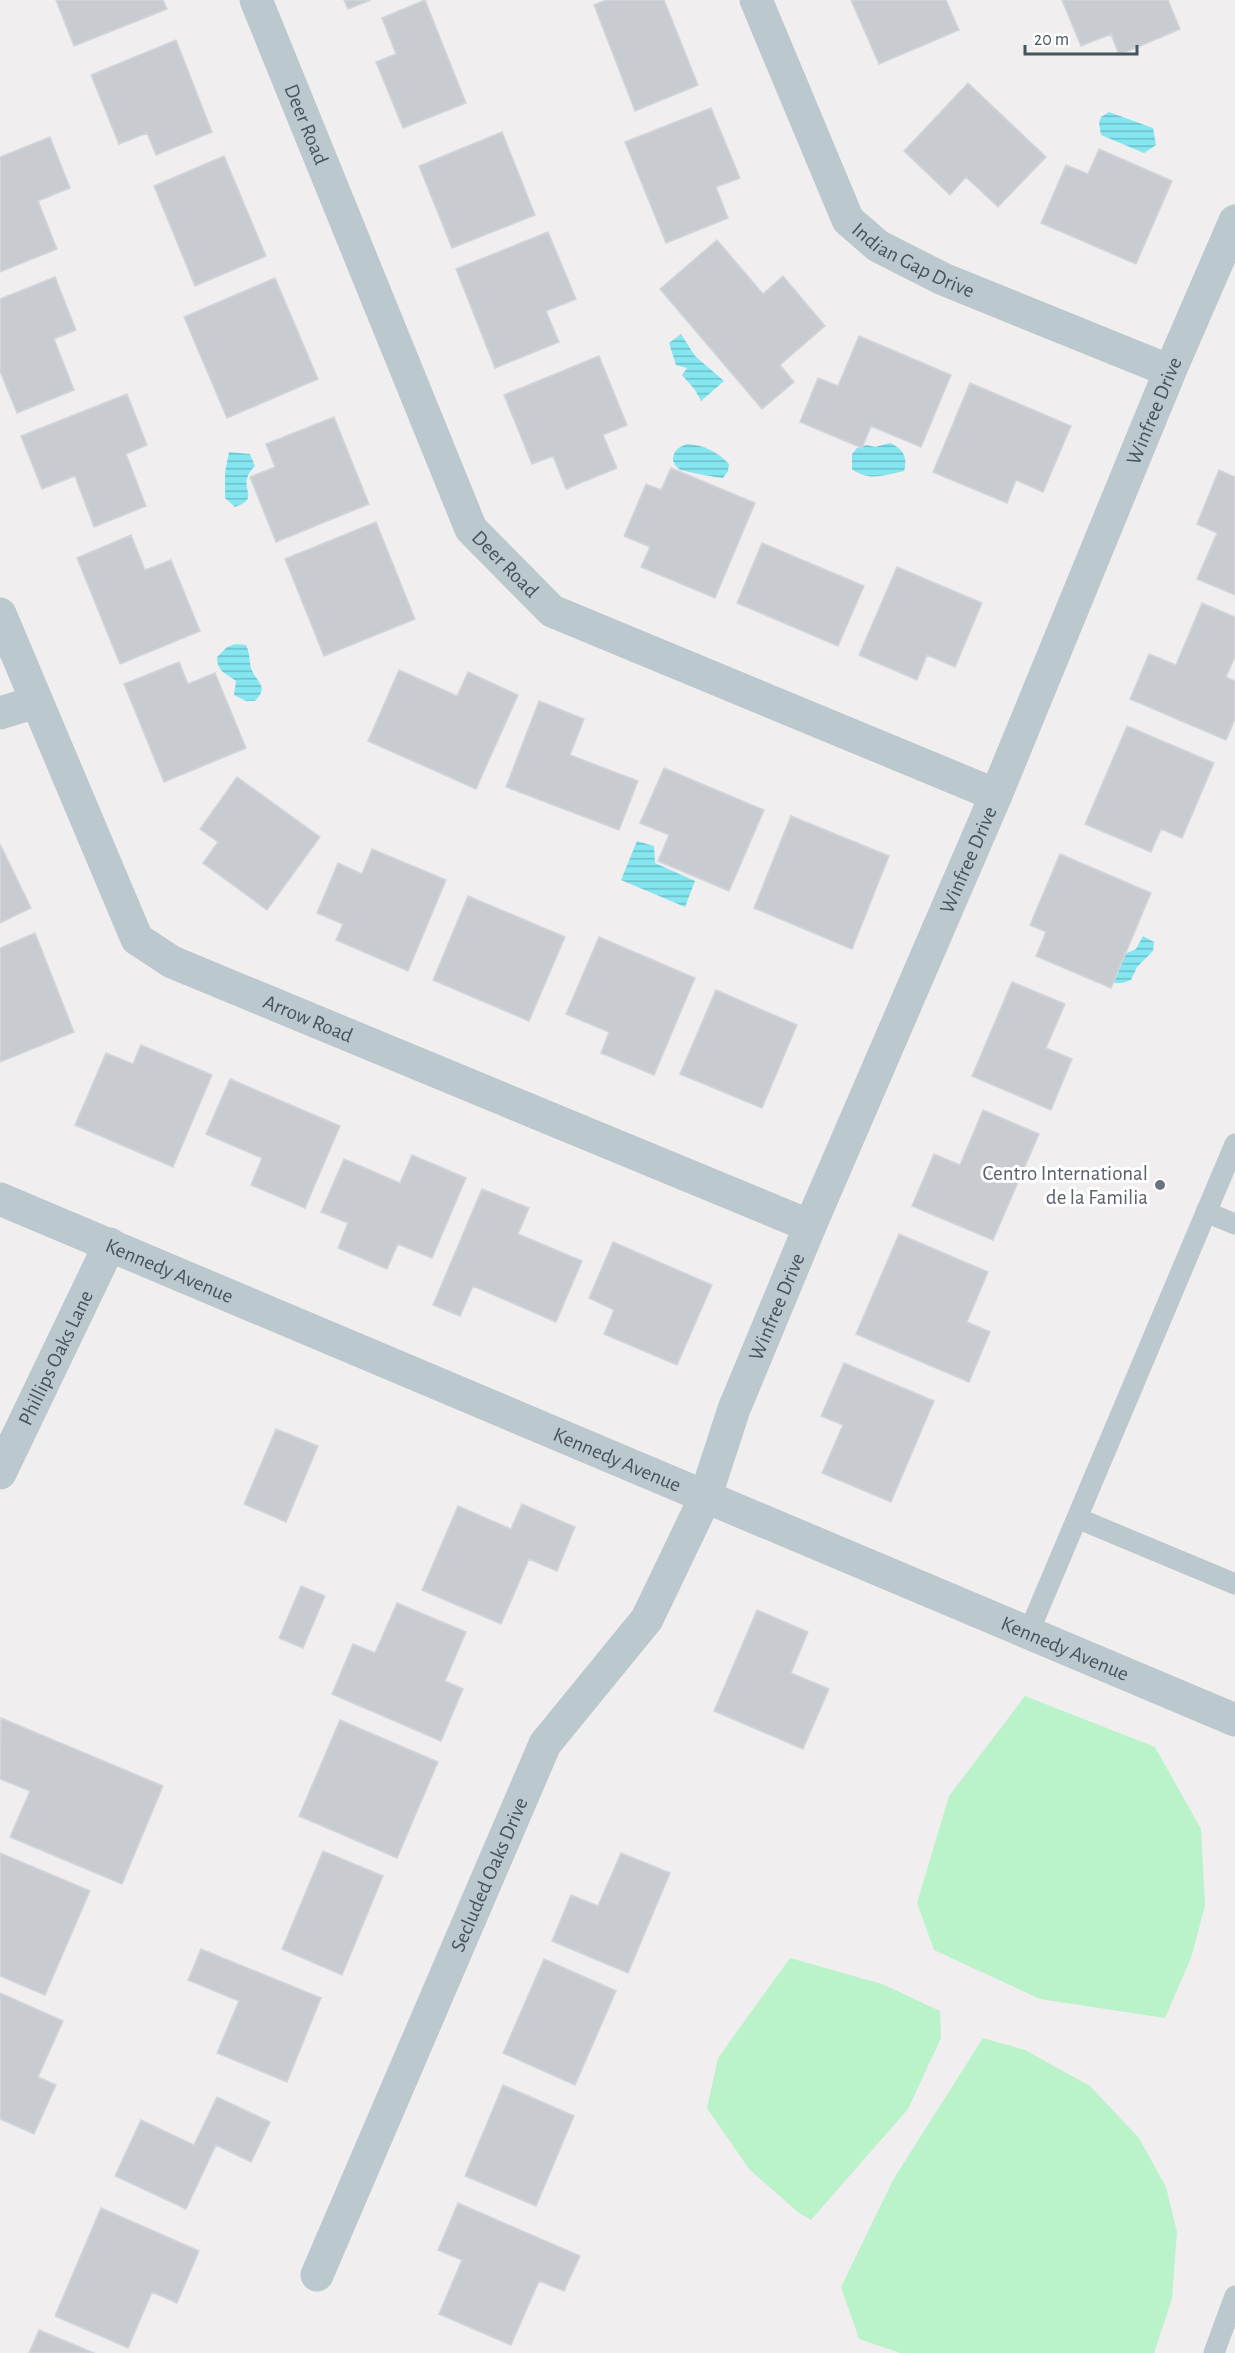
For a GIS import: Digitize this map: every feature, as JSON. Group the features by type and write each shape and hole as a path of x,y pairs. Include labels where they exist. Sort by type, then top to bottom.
{"street":[{"name":"Deer Road","path":"256,0 471,529 552,611 996,795"},
{"name":"Indian Gap Drive","path":"756,0 848,220 878,246 943,279 1170,371"},
{"name":"Winfree Drive","path":"705,1498 734,1409 810,1226 996,795 1170,371 1235,222"},
{"name":"Arrow Road","path":"0,614 137,939 172,962 810,1226"},
{"path":"0,713 36,702"},
{"name":"Kennedy Avenue","path":"0,1199 1235,1720"},
{"name":"Phillips Oaks Lane","path":"0,1473 110,1244"},
{"name":"Secluded Oaks Drive","path":"317,2275 545,1744 647,1619 705,1498"}],"lane":[{"path":"1028,1634 1235,1144"},
{"path":"1206,1212 1235,1224"},
{"path":"1077,1518 1235,1584"},
{"path":"1214,2353 1235,2296"}],"green space":[{"path":"1025,1696 1155,1747 1201,1829 1205,1906 1191,1958 1165,2018 1040,1999 934,1950 917,1903 949,1796"},
{"path":"790,1958 882,1984 940,2011 941,2038 908,2109 811,2220 798,2212 749,2169 707,2108 718,2058"},
{"path":"983,2038 1025,2050 1090,2086 1139,2138 1166,2187 1177,2232 1172,2299 1154,2353 900,2353 859,2339 841,2287 893,2180"}],"water":[{"path":"1109,112 1153,128 1156,145 1144,153 1101,135 1099,123 1101,117"},
{"path":"681,334 695,356 724,381 701,401 682,375 687,368 676,365 669,343"},
{"path":"890,443 903,454 904,471 884,476 871,476 852,469 852,454 857,448"},
{"path":"687,444 705,448 725,460 729,464 728,471 723,478 678,468 673,461 675,452"},
{"path":"229,452 250,454 255,466 247,480 247,499 235,507 225,498 225,473"},
{"path":"235,644 246,645 251,668 262,687 255,701 246,701 234,695 236,681 223,672 217,662 217,657 227,647"},
{"path":"637,841 654,846 655,863 695,881 685,907 621,880"},
{"path":"1143,936 1154,942 1153,951 1137,967 1131,980 1115,983 1110,978 1125,954 1136,949"}],"building":[{"path":"56,0 163,0 167,9 74,46"},
{"path":"344,0 371,0 348,9"},
{"path":"425,0 466,103 403,128 376,62 396,54 382,18"},
{"path":"606,0 664,0 698,85 635,111 594,5"},
{"path":"851,0 946,0 959,30 879,64"},
{"path":"1062,0 1168,0 1180,29 1119,55 1111,34 1081,46"},
{"path":"176,40 212,132 156,155 147,133 119,144 91,75"},
{"path":"968,83 1046,157 998,207 966,177 950,195 904,151"},
{"path":"711,108 740,178 716,187 728,218 666,243 625,142"},
{"path":"502,132 535,215 452,248 419,166"},
{"path":"50,137 70,188 38,201 57,249 0,272 0,157"},
{"path":"1099,149 1172,181 1136,264 1041,223 1066,165 1088,174"},
{"path":"224,156 266,256 195,286 154,186"},
{"path":"548,232 576,299 546,311 559,342 495,368 456,269"},
{"path":"717,240 763,294 783,276 825,326 780,365 794,382 762,409 660,289"},
{"path":"55,277 76,330 54,339 74,390 17,413 0,371 0,299"},
{"path":"275,278 318,379 227,418 184,317"},
{"path":"859,336 951,375 921,447 871,426 862,448 800,422 818,378 838,386"},
{"path":"599,356 627,425 603,435 617,468 566,489 553,456 532,464 504,395"},
{"path":"970,383 1071,426 1043,492 1016,480 1007,503 933,472"},
{"path":"127,394 147,445 126,454 146,506 94,527 75,476 42,489 21,436"},
{"path":"334,417 369,504 276,542 250,477 275,467 266,444"},
{"path":"671,468 755,503 715,598 641,567 650,547 624,536 646,484 661,490"},
{"path":"1219,470 1235,477 1235,595 1197,579 1217,533 1197,524"},
{"path":"376,522 415,619 324,656 285,559"},
{"path":"131,535 145,570 171,560 200,631 120,664 77,558"},
{"path":"762,543 864,586 838,646 737,603"},
{"path":"897,567 982,603 955,667 927,655 917,680 859,655"},
{"path":"1202,603 1235,617 1235,657 1226,677 1235,681 1235,719 1226,740 1130,699 1149,654 1176,665"},
{"path":"179,662 188,684 215,673 246,748 164,782 124,684"},
{"path":"399,670 457,696 468,672 518,695 476,789 368,741"},
{"path":"539,701 584,719 570,755 638,781 619,830 506,787"},
{"path":"1127,726 1214,763 1182,838 1161,829 1151,852 1085,824"},
{"path":"664,768 764,810 729,891 658,861 669,835 640,823"},
{"path":"237,777 320,837 267,910 203,863 218,842 200,829"},
{"path":"791,816 889,856 852,949 754,908"},
{"path":"0,844 31,908 0,923"},
{"path":"372,849 446,880 408,971 336,940 343,924 317,913 338,863 362,874"},
{"path":"1060,854 1151,893 1111,988 1036,956 1046,932 1030,925"},
{"path":"468,896 565,937 529,1021 433,980"},
{"path":"35,933 74,1032 0,1062 0,948"},
{"path":"599,937 695,978 654,1075 601,1053 609,1032 566,1014"},
{"path":"1012,982 1065,1004 1046,1048 1072,1059 1051,1110 972,1076"},
{"path":"716,990 797,1025 762,1108 680,1074"},
{"path":"141,1045 212,1075 173,1167 75,1125 106,1053 133,1064"},
{"path":"230,1079 340,1126 305,1208 251,1185 262,1158 206,1134"},
{"path":"983,1110 1039,1134 993,1240 912,1206 934,1154 960,1165"},
{"path":"412,1155 466,1178 432,1258 398,1244 387,1269 338,1248 348,1223 321,1212 344,1159 400,1183"},
{"path":"482,1189 529,1208 518,1234 582,1261 556,1322 473,1286 460,1316 433,1305"},
{"path":"899,1234 988,1272 967,1322 990,1332 969,1382 856,1334"},
{"path":"613,1242 712,1285 677,1365 604,1334 614,1310 589,1298"},
{"path":"844,1363 934,1401 891,1502 822,1473 843,1425 821,1416"},
{"path":"276,1429 318,1446 286,1522 244,1504"},
{"path":"522,1504 575,1527 557,1571 529,1559 501,1624 422,1590 458,1506 511,1529"},
{"path":"301,1586 325,1596 303,1648 279,1638"},
{"path":"397,1603 466,1632 445,1681 463,1689 441,1741 332,1694 353,1644 375,1653"},
{"path":"757,1610 808,1632 791,1673 829,1689 803,1749 714,1711"},
{"path":"1,1718 163,1786 122,1884 10,1837 30,1791 0,1779"},
{"path":"340,1720 438,1762 397,1858 299,1816"},
{"path":"323,1851 383,1876 342,1975 282,1949"},
{"path":"0,1853 90,1891 45,1995 0,1976"},
{"path":"621,1853 670,1873 628,1973 552,1941 571,1895 598,1906"},
{"path":"201,1949 321,1998 287,2082 217,2053 239,2001 188,1980"},
{"path":"544,1959 616,1991 575,2085 503,2053"},
{"path":"0,1993 63,2021 38,2077 56,2085 34,2134 0,2119"},
{"path":"503,2085 574,2116 536,2206 465,2176"},
{"path":"217,2097 270,2122 251,2162 216,2145 186,2209 115,2176 141,2120 194,2145"},
{"path":"458,2203 580,2256 564,2291 539,2281 511,2345 439,2314 462,2260 438,2250"},
{"path":"101,2208 199,2251 177,2303 152,2292 128,2348 55,2316"},
{"path":"39,2330 94,2353 29,2353"}],"place":[{"name":"Centro International de la Familia","path":"1160,1185"}]}
